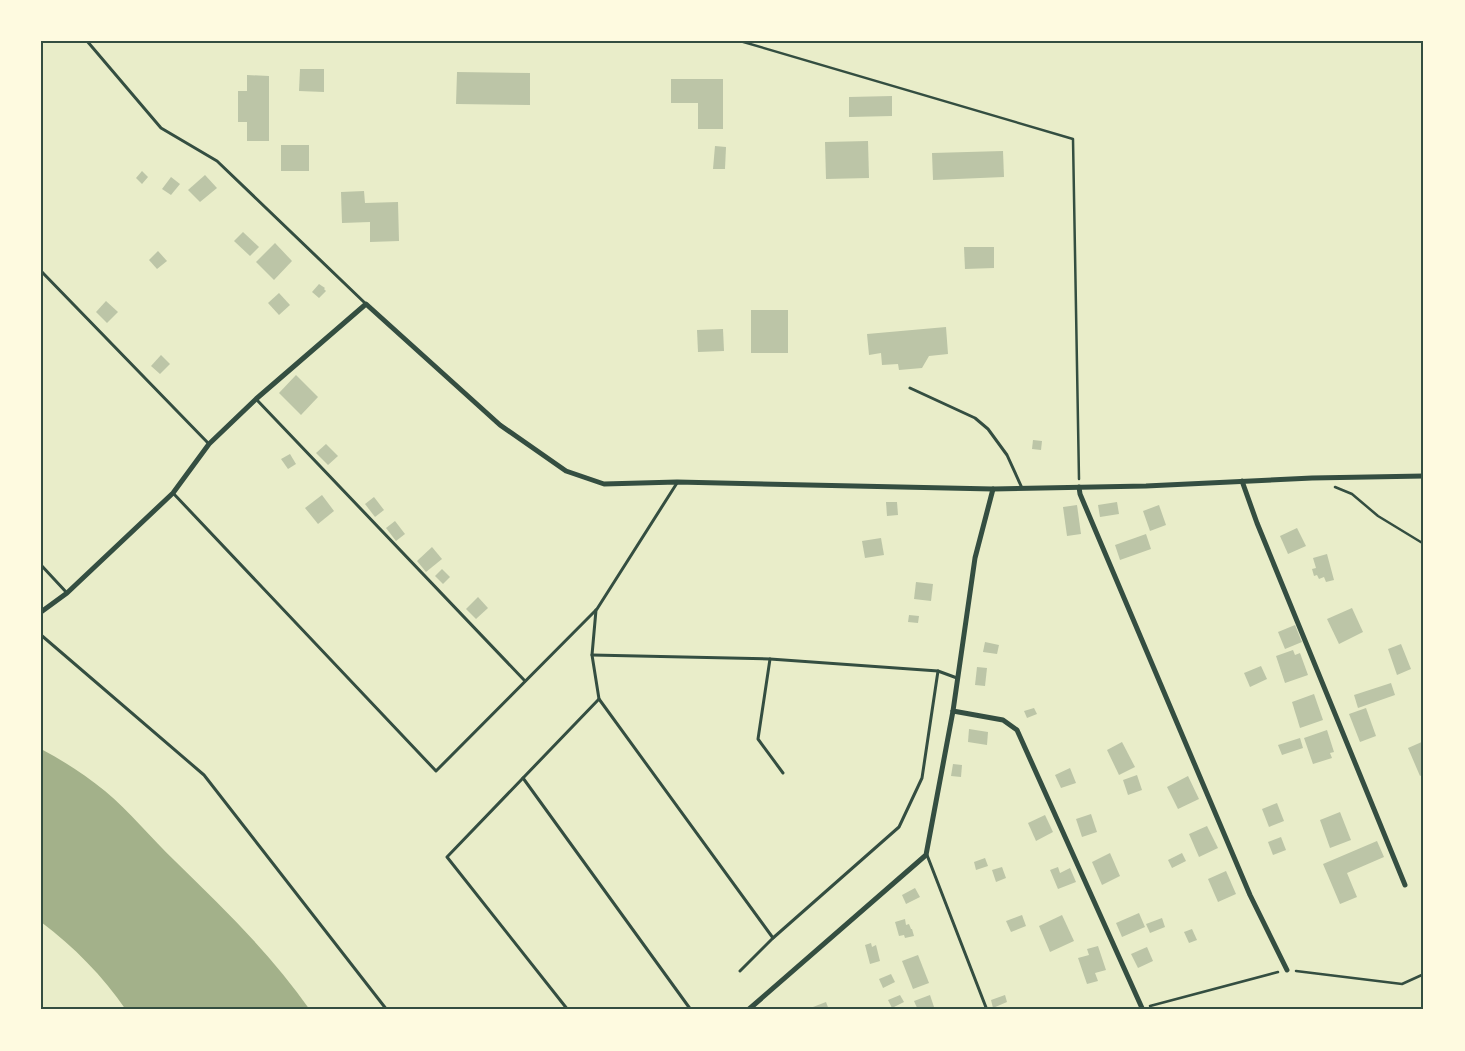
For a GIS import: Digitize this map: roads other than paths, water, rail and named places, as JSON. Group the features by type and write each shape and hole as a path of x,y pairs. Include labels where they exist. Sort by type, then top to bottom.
{"street":[{"path":"41,612 67,593 173,493 209,444 256,399 366,304 500,425 566,471 604,484 677,482 1022,489 1146,486 1312,478 1424,476"},
{"path":"1242,481 1257,523 1405,885"},
{"path":"1079,487 1080,494 1250,895 1286,970"},
{"path":"748,1010 926,855 953,711 975,558 993,489"},
{"path":"953,711 1003,720 1017,730 1142,1008"}],"lane":[{"path":"87,41 161,128 218,161 366,304"},
{"path":"41,271 209,444"},
{"path":"910,388 975,418 988,429 1007,455 1022,489"},
{"path":"256,399 525,681"},
{"path":"173,493 436,770 596,609 677,482"},
{"path":"41,566 67,593"},
{"path":"596,609 592,655 599,699 772,938"},
{"path":"41,635 204,775 387,1010"},
{"path":"592,655 770,659 938,671 957,678"},
{"path":"770,659 758,739 783,773"},
{"path":"740,971 772,938 899,827 922,778 938,671"},
{"path":"568,1010 447,857 599,699"},
{"path":"523,778 691,1010"},
{"path":"926,855 987,1010"}]}
